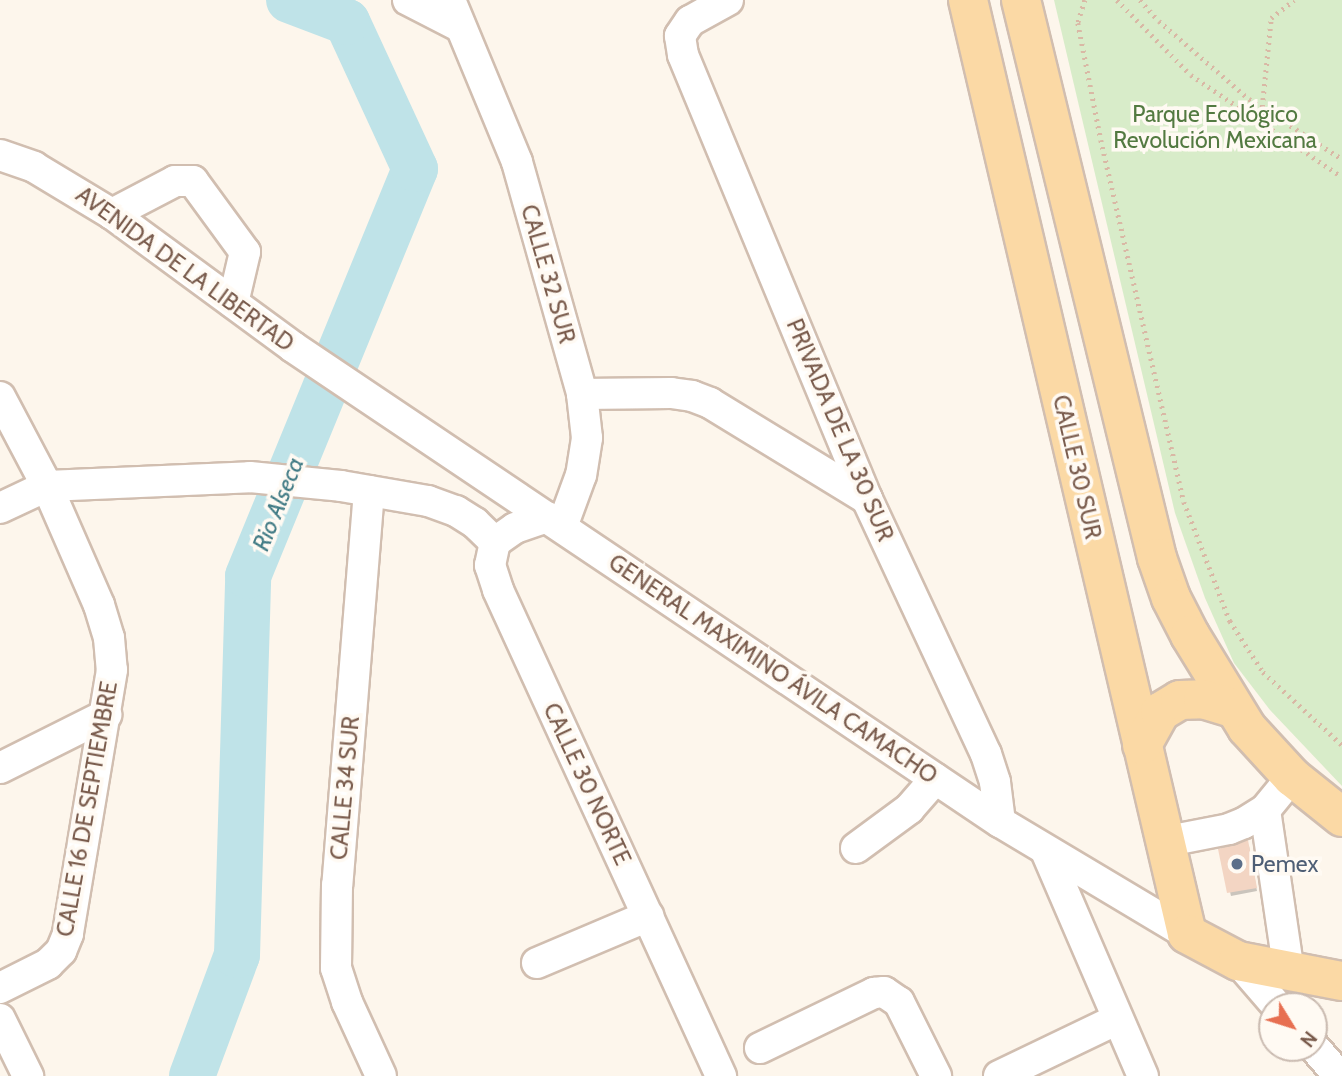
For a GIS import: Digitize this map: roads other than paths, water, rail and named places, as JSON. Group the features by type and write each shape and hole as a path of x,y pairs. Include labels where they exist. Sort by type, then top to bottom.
{"main road":[{"name":"CALLE 30 SUR","path":"968,0 1163,842 1187,934"},
{"path":"1021,0 1157,558 1171,598 1233,708 1292,777 1342,817"},
{"path":"1142,745 1160,712 1180,700 1203,699 1233,708"},
{"path":"1187,934 1283,989 1342,981"}],"street":[{"name":"CALLE 32 SUR","path":"408,0 456,13 517,162 582,394 587,438 581,475 554,522"},
{"name":"PRIVADA DE LA 30 SUR","path":"728,0 690,22 680,36 683,55 867,499 986,754 995,782 1000,822"},
{"name":"AVENIDA DE LA LIBERTAD","path":"0,155 34,167 113,214 364,396"},
{"path":"113,214 175,181 193,180 245,252 233,303"},
{"path":"582,394 671,393 692,396 710,403 867,499"},
{"name":"GENERAL MAXIMINO ÁVILA CAMACHO","path":"364,396 1000,822 1187,934"},
{"name":"CALLE 16 DE SEPTIEMBRE","path":"0,397 47,486 99,605 109,638 112,670 68,934 61,951 48,964 0,988"},
{"path":"428,501 452,487 461,460"},
{"path":"0,508 47,486 250,477 355,489 428,501 456,511 475,523 495,542 515,528 554,522"},
{"name":"CALLE 34 SUR","path":"355,489 337,886 336,968 347,1002 381,1076"},
{"name":"CALLE 30 NORTE","path":"495,542 491,565 498,590 722,1076"},
{"path":"0,768 106,715"},
{"path":"1163,842 1230,830 1265,810 1292,777"},
{"path":"856,848 909,809 935,779"},
{"path":"1265,810 1283,989"},
{"path":"1046,851 1116,1020 1143,1076"},
{"path":"537,963 648,916"},
{"path":"761,1048 874,993 884,992 899,1002 936,1076"},
{"path":"0,1019 28,1076"},
{"path":"999,1076 1116,1020"},
{"path":"1327,1062 1339,1076"}],"waterway":[{"name":"Rio Alseca","path":"192,1076 237,955 248,576 415,169 347,22 289,0"}],"place":[{"name":"Pemex","path":"1237,864"}],"park label":[{"name":"Parque Ecológico Revolución Mexicana","path":"1215,127"}]}
